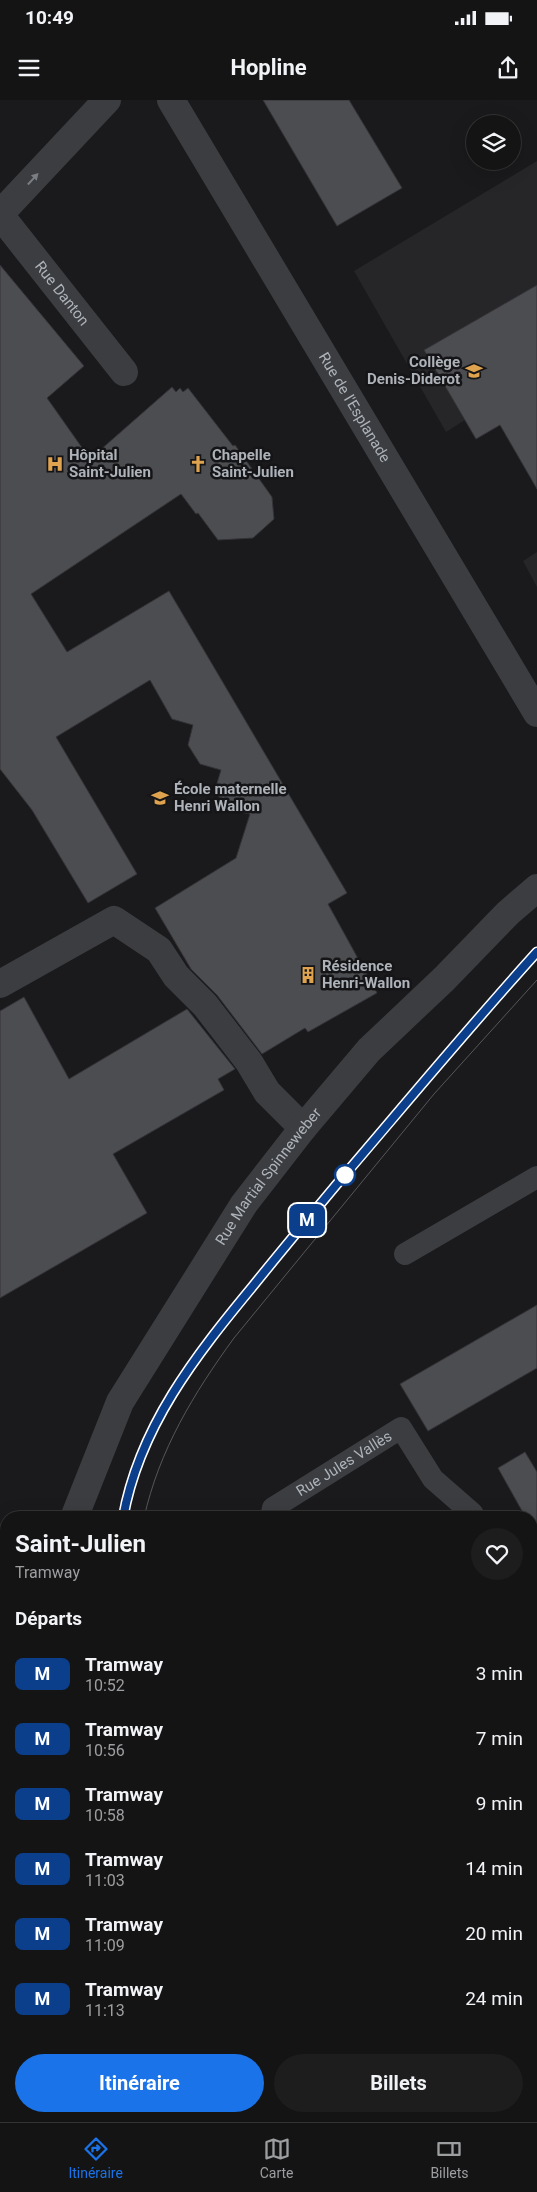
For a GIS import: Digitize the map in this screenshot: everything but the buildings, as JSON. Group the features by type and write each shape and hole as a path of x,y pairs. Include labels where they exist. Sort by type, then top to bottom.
{"street":[{"path":"0,215 107,100"},
{"name":"Rue de l'Esplanade","path":"171,100 537,713"},
{"name":"Rue Danton","path":"0,215 124,372"},
{"name":"Rue Martial Spinneweber","path":"77,1511 120,1402 244,1204 303,1128 369,1050 444,979 508,913 537,889"},
{"path":"0,984 114,920 159,950 176,976 205,1006 248,1062 267,1092 303,1128"}],"lane":[{"path":"405,1254 537,1177"},
{"name":"Rue Jules Vallès","path":"272,1511 273,1508 401,1428 433,1479 470,1511"}],"shaded area":[{"name":"Collège Denis-Diderot","path":"537,161 537,489 500,425 465,420 446,432 354,271"},
{"path":"537,552 537,587 523,561"}],"tram line":[{"path":"125,1511 131,1484 157,1422 174,1392 213,1336 394,1117 537,952"},
{"name":"M","path":"124,1511 138,1464 158,1418 187,1370 309,1217 537,952"},
{"path":"146,1511 159,1469 180,1423 205,1380 234,1338 434,1094 537,980"}],"place":[{"name":"Collège Denis-Diderot","path":"474,371"},
{"name":"Hôpital Saint-Julien","path":"55,464"},
{"name":"Chapelle Saint-Julien","path":"198,464"},
{"name":"École maternelle Henri Wallon","path":"160,798"},
{"name":"Résidence Henri-Wallon","path":"308,975"}]}
